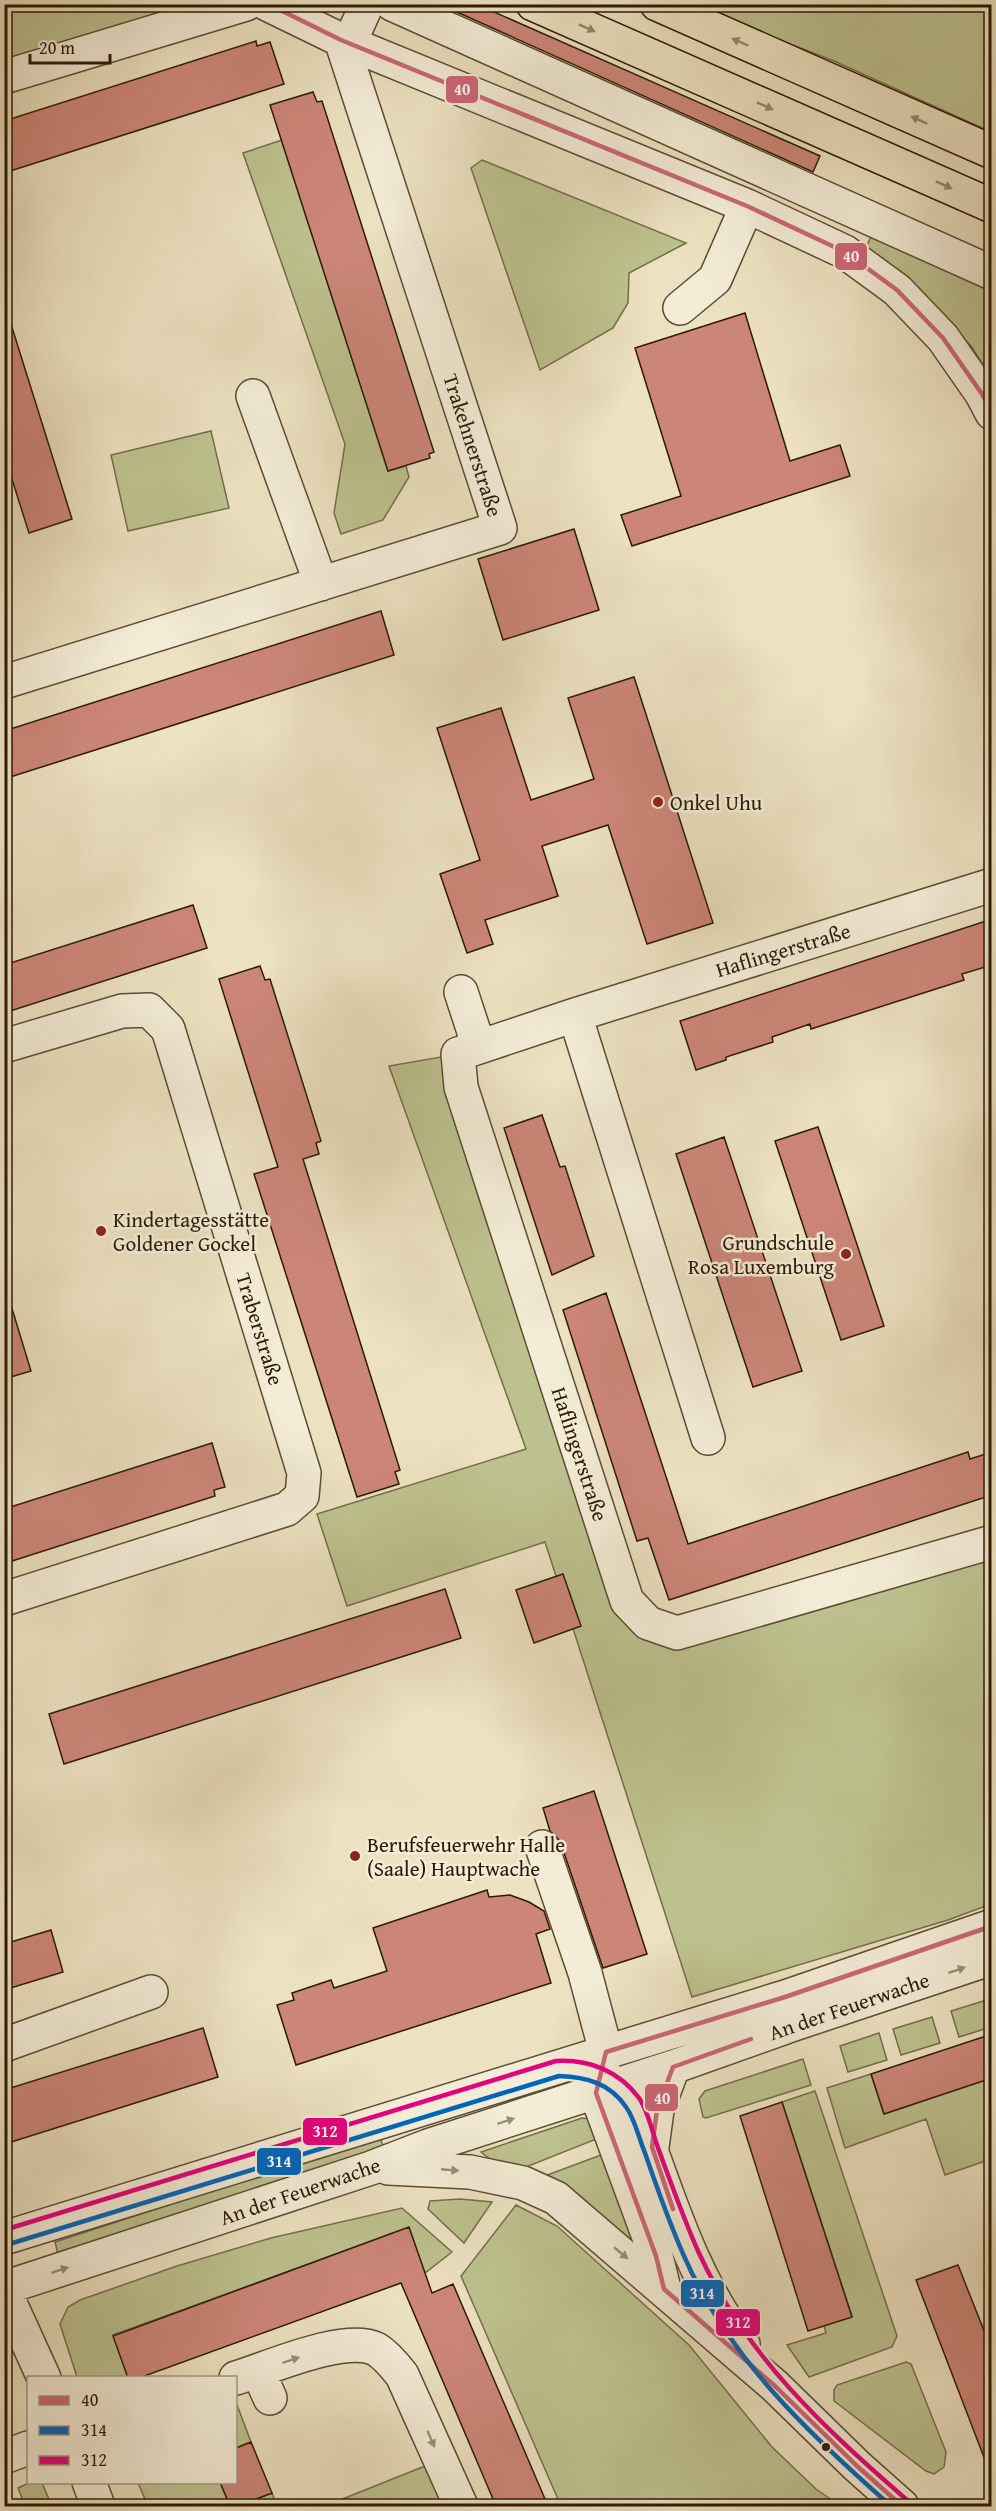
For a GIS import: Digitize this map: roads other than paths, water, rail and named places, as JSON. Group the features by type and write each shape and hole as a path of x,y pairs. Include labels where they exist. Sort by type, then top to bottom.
{"highway":[{"path":"533,4 992,206"},
{"path":"657,4 992,152"}],"street":[{"path":"4,77 246,4"},
{"path":"267,4 345,42 747,206 846,252 897,290 943,338 982,394 992,413"},
{"path":"345,42 367,4"},
{"path":"392,4 992,273"},
{"name":"Trakehnerstraße","path":"4,682 500,528 345,42"},
{"path":"680,308 715,279 747,206"},
{"path":"846,252 865,216"},
{"path":"253,396 321,584"},
{"name":"Haflingerstraße","path":"992,885 575,1015 458,1054 461,1088 627,1601 648,1623 677,1633 992,1542"},
{"path":"461,992 479,1047"},
{"name":"Traberstraße","path":"4,1046 122,1011 149,1010 168,1029 304,1473 302,1496 287,1509 4,1599"},
{"path":"575,1015 708,1438"},
{"path":"542,1847 585,1973 605,2076 664,2289"},
{"name":"An der Feuerwache","path":"4,2289 371,2168 605,2076 785,1996 992,1926"},
{"name":"An der Feuerwache","path":"4,2238 558,2068 582,2069 605,2076 673,2067 992,1958"},
{"path":"4,2045 151,1992"},
{"path":"651,2148 657,2110 673,2067"},
{"path":"605,2076 634,2104 689,2249 708,2288 736,2337 775,2386"},
{"path":"371,2168 470,2172 523,2183 556,2198 775,2386 857,2466 902,2506"},
{"path":"4,2289 43,2376"},
{"path":"254,2382 333,2360 350,2344 363,2345 376,2350 395,2365 408,2387 461,2506"},
{"path":"4,2457 27,2448"},
{"path":"90,2484 98,2506"}],"place":[{"name":"Onkel Uhu","path":"658,802"},
{"name":"Kindertagesstätte Goldener Gockel","path":"101,1231"},
{"name":"Grundschule Rosa Luxemburg","path":"846,1254"},
{"name":"Berufsfeuerwehr Halle (Saale) Hauptwache","path":"355,1856"}]}
